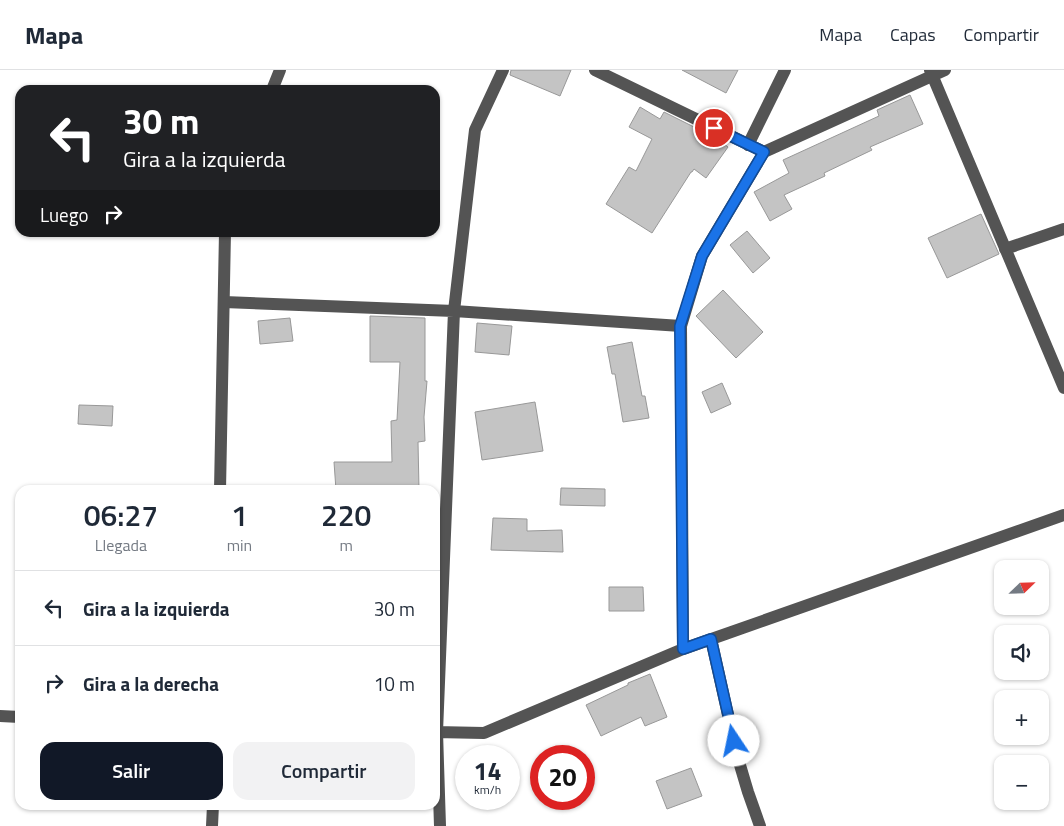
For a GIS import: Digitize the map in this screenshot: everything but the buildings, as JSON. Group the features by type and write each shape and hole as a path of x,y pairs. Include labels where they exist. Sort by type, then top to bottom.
{"street":[{"path":"274,85 280,70"},
{"path":"440,638 454,311 475,130 502,70"},
{"path":"595,70 764,152"},
{"path":"748,145 785,70"},
{"path":"683,649 680,326 702,256 764,152 931,73 945,70"},
{"path":"931,73 1064,388"},
{"path":"1005,249 1064,229"},
{"path":"220,485 225,237"},
{"path":"224,302 454,311 680,326"},
{"path":"440,732 484,733 683,649 1064,516"},
{"path":"711,639 737,755 760,826"},
{"path":"0,716 15,717"},
{"path":"212,826 213,810"},
{"path":"439,810 440,826"}],"route":[{"path":"714,128 764,152 702,256 680,326 683,649 711,639 734,741"}]}
